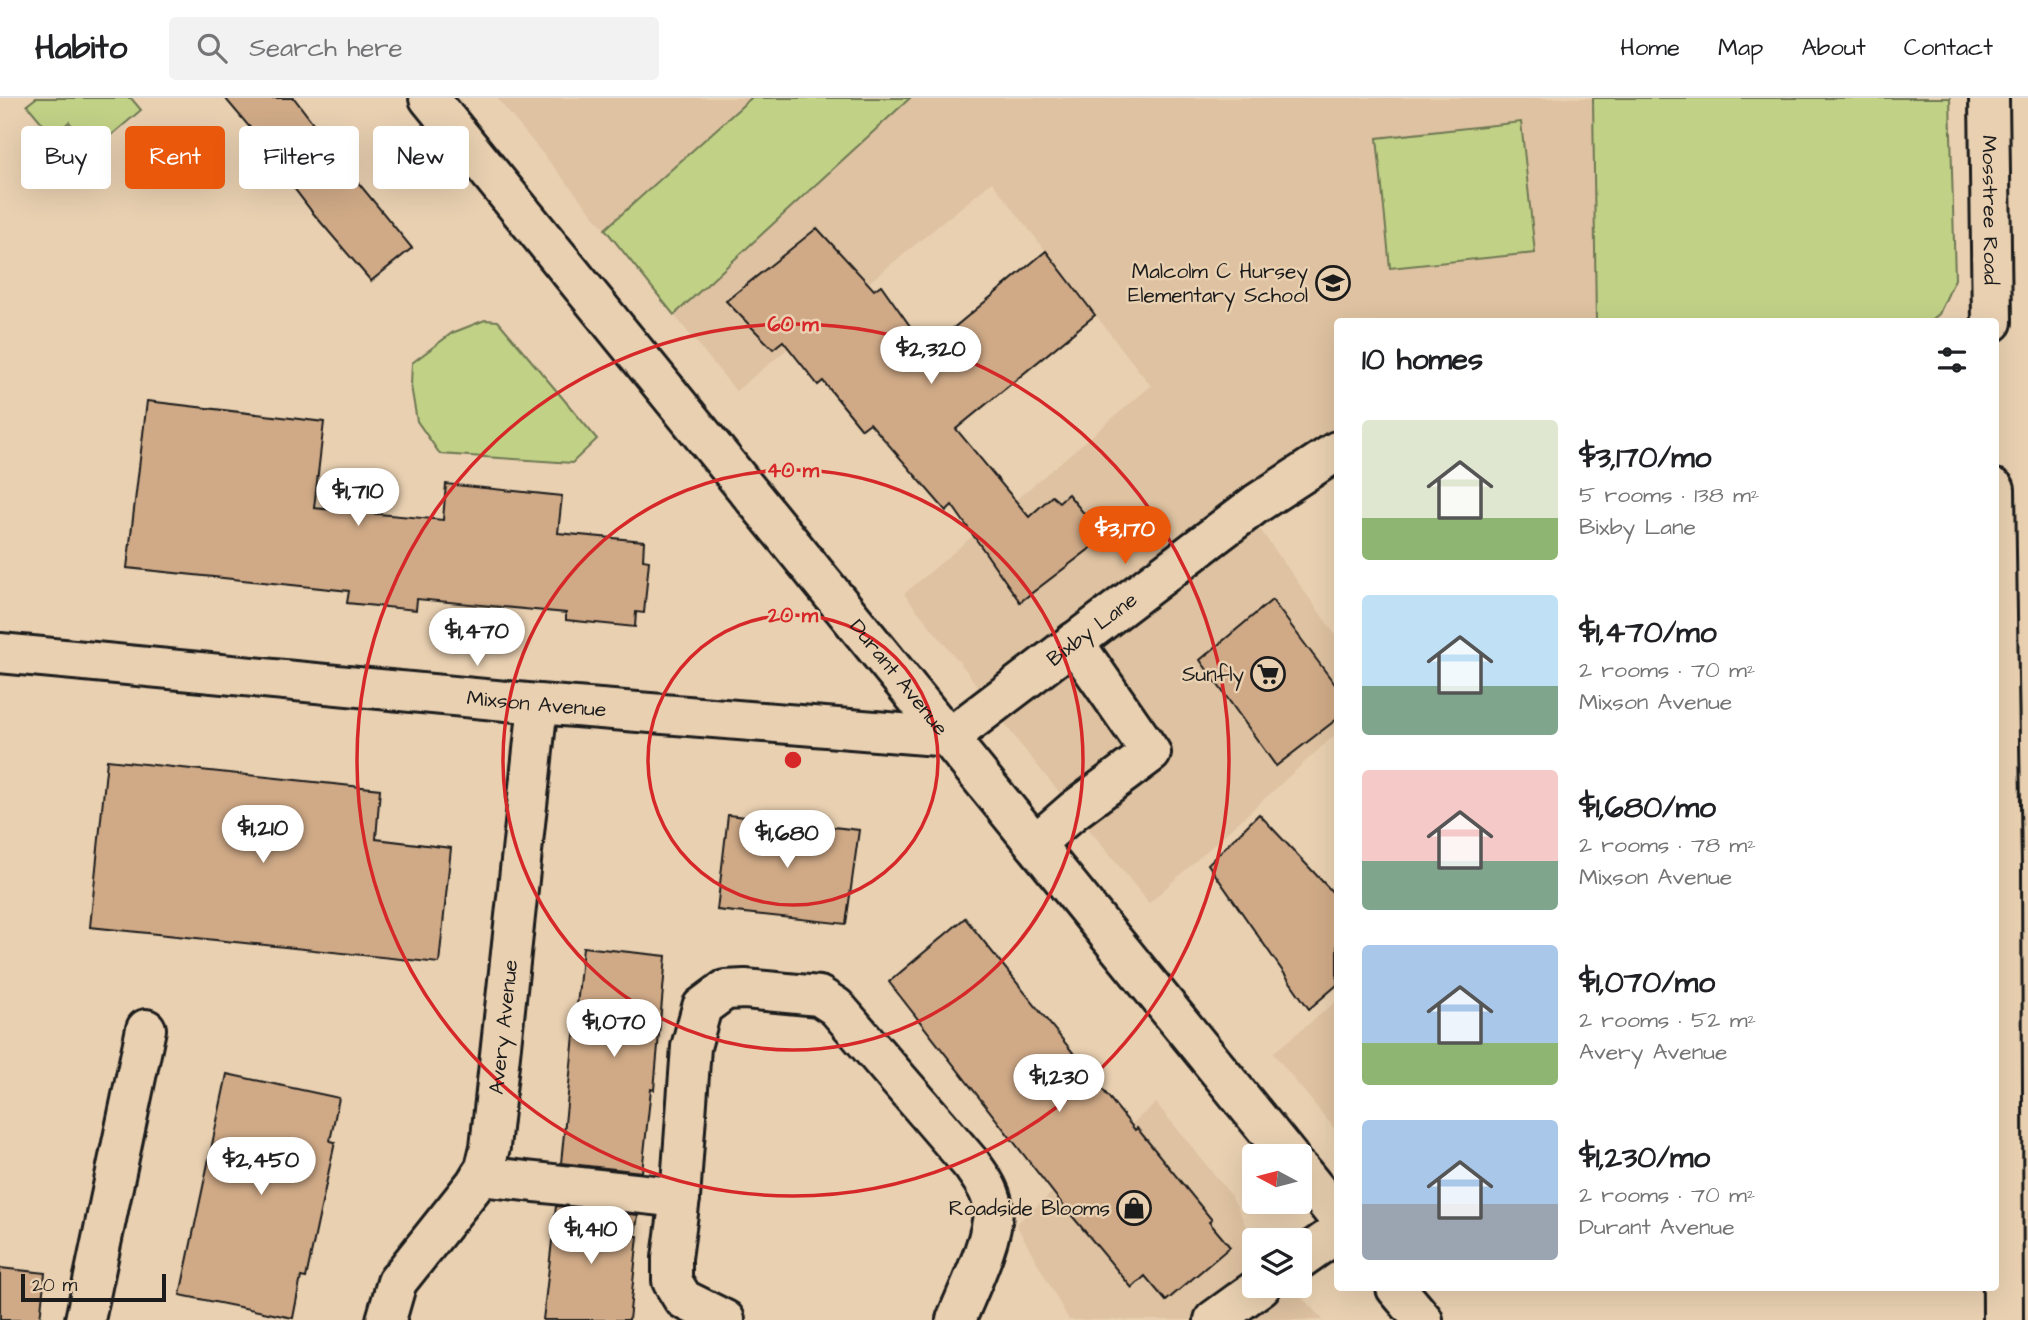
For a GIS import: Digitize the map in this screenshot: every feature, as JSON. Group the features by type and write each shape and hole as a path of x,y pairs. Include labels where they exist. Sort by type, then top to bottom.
{"street":[{"name":"Durant Avenue","path":"429,98 1278,1144"},
{"name":"Mosstree Road","path":"1989,98 1992,318"},
{"name":"Bixby Lane","path":"950,737 1256,504 1334,453"},
{"path":"1035,844 1073,811 1151,753 1074,642"},
{"name":"Mixson Avenue","path":"0,653 538,704 950,737"},
{"name":"Avery Avenue","path":"386,1320 397,1282 480,1177 490,1147 538,704"},
{"path":"1999,741 2003,1320"},
{"path":"725,1320 684,1299 672,1281 672,1258 680,1198 691,1047 702,1007 725,990 745,989 819,996 836,1007 972,1165 985,1184 993,1208 990,1234 956,1320"},
{"path":"85,1320 146,1029"},
{"path":"480,1177 680,1198"},
{"path":"1312,1185 1334,1212"},
{"path":"1312,1251 1334,1235"},
{"path":"1399,1291 1423,1320"},
{"path":"1214,1320 1244,1298"}],"shaded area":[{"path":"497,98 751,98 605,229"},
{"path":"910,98 1593,98 1596,318 1334,318 1334,453 1247,511 1334,633 1334,736 1149,903 1020,744 965,669 904,594 1151,386 992,182 736,391 674,315"},
{"path":"1334,1003 1334,1128 1273,1053"},
{"path":"1156,1103 1229,1193 1247,1228 1242,1228 1242,1298 1302,1298 1323,1320 1069,1320 1016,1224"}],"green space":[{"path":"36,98 131,98 141,110 111,136 111,126 72,126 69,122 64,126 45,126 27,105"},
{"path":"751,98 910,98 674,315 605,229"},
{"path":"1593,98 1950,98 1955,279 1939,314 1934,318 1596,318"},
{"path":"1521,122 1535,253 1390,268 1377,138"},
{"path":"485,320 498,321 597,439 572,463 440,454 417,421 411,386 412,363 452,333"}],"building":[{"path":"225,98 294,98 315,126 249,126"},
{"path":"359,184 412,248 371,281 295,189 359,189"},
{"path":"817,228 874,290 881,285 927,350 1046,251 1095,315 956,429 1029,517 1052,496 1059,502 1068,494 1100,533 1088,542 1092,547 1020,602 952,505 946,511 870,423 862,429 823,381 818,385 783,341 773,349 726,301"},
{"path":"147,401 324,422 314,508 443,520 446,484 562,496 558,533 644,541 643,560 649,561 644,613 636,612 635,627 566,620 566,613 417,599 416,610 347,603 349,591 127,568"},
{"name":"Sunfly","path":"1272,600 1334,683 1334,721 1276,766 1200,660"},
{"path":"107,760 380,789 376,839 451,848 439,963 90,927"},
{"path":"1259,814 1334,894 1334,988 1309,1009 1208,864"},
{"path":"728,815 859,830 846,924 717,910"},
{"path":"965,918 1135,1130 1137,1128 1212,1220 1209,1222 1230,1247 1166,1301 1145,1276 1132,1288 1063,1205 889,982"},
{"path":"583,947 666,956 654,1090 651,1089 642,1172 561,1163"},
{"path":"227,1074 339,1098 330,1141 335,1142 306,1278 301,1277 293,1318 180,1295"},
{"path":"556,1206 638,1215 629,1320 543,1320"},
{"path":"0,1268 45,1273 40,1320 0,1320"}],"place":[{"name":"Malcolm C Hursey Elementary School","path":"1333,283"},
{"name":"Sunfly","path":"1268,674"},
{"name":"Roadside Blooms","path":"1134,1208"}]}
